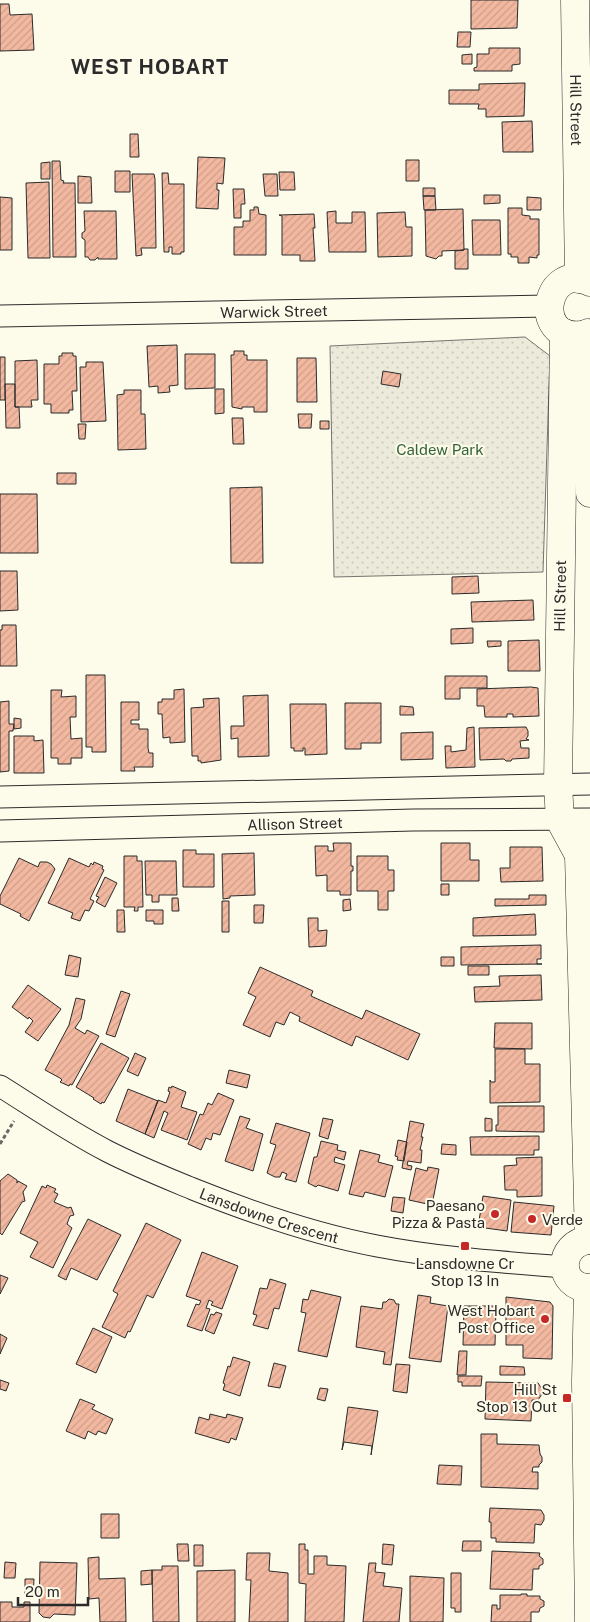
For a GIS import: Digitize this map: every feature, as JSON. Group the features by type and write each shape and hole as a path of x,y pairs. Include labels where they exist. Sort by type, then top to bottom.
{"street":[{"name":"Hill Street","path":"575,0 584,281"},
{"path":"584,281 571,279 558,286 550,298 548,306 552,321 557,328 580,333 590,493"},
{"name":"Warwick Street","path":"0,316 548,306"},
{"name":"Hill Street","path":"579,855 560,820 558,785 580,333"},
{"path":"0,797 590,784"},
{"name":"Allison Street","path":"0,831 413,820 590,819"},
{"name":"Hill Street","path":"589,1240 579,855 590,827"},
{"name":"Lansdowne Crescent","path":"0,1086 108,1152 178,1183 264,1216 317,1232 376,1246 474,1260 564,1266"},
{"path":"589,1240 574,1245 565,1258 564,1266 566,1274 575,1285 589,1289 586,1381 589,1622"}],"green space":[{"name":"Caldew Park","path":"525,337 550,356 543,572 334,577 330,346"}],"building":[{"path":"471,0 518,0 517,28 471,29"},
{"path":"0,4 9,4 10,15 32,14 34,50 0,51"},
{"path":"458,32 471,32 470,47 457,47"},
{"path":"489,48 520,48 520,64 512,65 512,71 474,71 474,68 477,67 477,54 489,54"},
{"path":"472,54 472,64 462,64 462,55"},
{"path":"525,83 524,116 486,117 486,109 478,109 479,104 449,104 449,90 479,90 479,84"},
{"path":"532,121 533,152 503,152 502,122"},
{"path":"130,134 138,134 139,157 130,157"},
{"path":"198,157 225,158 223,184 217,183 217,190 219,190 218,209 196,208"},
{"path":"406,160 419,160 419,181 406,181"},
{"path":"52,161 60,161 61,180 64,181 63,183 75,183 76,257 53,257"},
{"path":"50,162 50,179 41,179 41,163"},
{"path":"115,171 130,171 130,192 115,192"},
{"path":"279,172 294,172 295,190 280,190"},
{"path":"162,173 168,173 169,184 184,184 184,252 181,252 181,254 172,254 172,247 169,247 169,252 164,252"},
{"path":"132,174 154,174 155,179 156,248 141,248 142,255 136,256"},
{"path":"263,174 277,174 278,196 265,196"},
{"path":"78,176 91,177 92,203 78,203"},
{"path":"49,182 50,258 28,258 26,183"},
{"path":"423,188 435,188 435,196 423,196"},
{"path":"233,189 244,189 245,204 241,204 241,218 234,218"},
{"path":"484,195 500,195 500,203 484,204"},
{"path":"423,196 435,196 436,210 424,210"},
{"path":"0,197 12,198 12,250 0,250"},
{"path":"527,197 541,198 541,210 527,210"},
{"path":"254,207 258,207 259,214 266,215 266,255 234,255 234,227 243,227 243,221 250,221 250,210 254,210"},
{"path":"508,208 522,208 522,215 530,216 530,219 539,219 539,255 537,255 537,258 529,257 529,263 518,263 518,257 511,257 511,254 508,254"},
{"path":"463,209 464,250 442,251 442,256 436,259 426,256 425,210"},
{"path":"84,211 116,211 117,259 98,259 98,257 95,260 90,260 88,257 85,257 85,240 82,238 82,233 85,231"},
{"path":"336,211 336,223 352,223 352,212 365,212 366,252 329,252 327,212"},
{"path":"405,212 406,227 412,227 412,256 378,257 377,213"},
{"path":"314,214 315,261 300,261 300,255 282,255 282,216 279,215"},
{"path":"472,220 500,220 501,255 473,255"},
{"path":"468,249 468,269 455,269 455,251"},
{"path":"177,345 178,385 169,386 170,392 158,393 158,386 149,387 147,346"},
{"path":"234,351 244,351 244,355 247,355 247,360 267,360 267,412 254,412 254,407 242,407 242,409 232,407 231,355 234,355"},
{"path":"62,353 73,353 73,356 76,356 77,391 72,391 73,410 69,410 69,413 51,413 51,404 44,404 44,364 59,364 59,356 62,356"},
{"path":"185,354 215,354 215,388 185,389"},
{"path":"0,357 5,357 5,400 0,400"},
{"path":"297,358 316,358 317,402 297,402"},
{"path":"37,360 38,400 31,400 32,407 15,407 15,361"},
{"path":"86,362 103,362 106,421 81,422 80,367 86,367"},
{"path":"383,371 401,374 399,387 381,384"},
{"path":"5,384 15,384 15,407 19,407 20,428 6,428"},
{"path":"215,389 224,389 224,413 215,414"},
{"path":"124,390 141,390 141,414 145,414 146,449 118,450 117,395 124,394"},
{"path":"298,414 312,414 311,428 299,428"},
{"path":"232,418 243,418 244,444 233,444"},
{"path":"320,421 329,421 329,429 320,429"},
{"path":"78,424 86,424 85,439 79,439"},
{"path":"57,473 76,473 76,484 57,484"},
{"path":"262,487 263,563 231,563 230,488"},
{"path":"0,494 37,494 38,553 0,553"},
{"path":"0,571 17,571 18,610 0,611"},
{"path":"478,576 479,593 452,594 452,577"},
{"path":"533,600 534,620 472,622 471,602"},
{"path":"2,625 16,625 17,666 0,666 0,630 2,630"},
{"path":"473,628 473,643 451,644 451,629"},
{"path":"539,640 540,671 508,671 508,641"},
{"path":"487,641 501,641 501,646 488,647"},
{"path":"86,675 105,675 106,752 92,752 92,747 86,747"},
{"path":"445,676 487,676 487,688 460,688 460,699 445,699"},
{"path":"538,688 539,716 513,717 513,714 507,714 507,717 485,717 484,706 477,706 477,689"},
{"path":"184,689 185,742 170,743 170,737 163,738 162,714 158,714 158,702 162,702 162,699 174,699 174,690"},
{"path":"51,690 62,690 61,697 76,696 76,717 70,717 71,739 82,738 82,758 71,758 71,764 58,764 58,758 51,758"},
{"path":"268,695 269,756 238,757 238,738 231,739 231,726 244,726 243,696"},
{"path":"219,698 221,760 201,763 201,761 198,761 198,756 192,756 191,708 204,707 203,699"},
{"path":"9,701 9,724 14,724 13,731 9,731 9,771 0,772 0,702"},
{"path":"121,702 139,702 139,720 131,720 131,724 139,724 139,729 148,729 148,748 149,753 153,753 153,767 134,767 135,771 121,771"},
{"path":"345,703 381,703 381,743 361,743 361,749 345,749"},
{"path":"290,704 326,704 327,754 305,755 305,748 303,748 303,751 294,751 294,748 291,748"},
{"path":"400,706 413,707 414,715 400,715"},
{"path":"14,718 21,719 21,728 14,729"},
{"path":"474,727 475,767 446,768 445,746 451,746 451,752 466,750 467,728"},
{"path":"526,727 528,736 526,739 529,740 520,741 521,748 529,748 529,758 512,759 511,761 504,759 480,760 479,728"},
{"path":"433,732 433,759 401,760 401,733"},
{"path":"14,736 34,736 34,741 43,740 44,773 14,773"},
{"path":"333,843 351,843 351,866 353,866 353,871 351,871 351,895 340,895 340,891 327,891 327,875 316,876 315,846 328,846 328,851 334,851"},
{"path":"441,843 470,843 470,860 479,860 479,881 441,881"},
{"path":"510,847 542,847 543,881 501,882 500,868 510,868"},
{"path":"183,850 196,850 196,854 214,854 214,887 183,887"},
{"path":"254,853 255,895 230,896 230,898 223,899 222,854"},
{"path":"124,856 137,856 137,861 142,861 143,907 138,907 138,911 134,911 135,907 124,907"},
{"path":"357,856 388,856 388,870 394,870 394,891 388,891 388,910 378,910 378,891 357,891"},
{"path":"19,858 38,867 40,862 47,862 55,869 29,921 20,916 21,914 0,904 0,896"},
{"path":"69,858 89,867 94,862 103,866 102,869 104,870 90,899 94,901 89,911 85,910 80,921 71,918 73,913 48,903"},
{"path":"145,861 176,861 177,895 159,895 159,902 152,902 152,895 146,895"},
{"path":"105,877 117,883 105,907 96,902 99,897 96,896"},
{"path":"441,884 449,884 449,895 441,895"},
{"path":"529,895 546,895 546,905 495,906 495,899 529,899"},
{"path":"172,898 178,898 179,911 172,911"},
{"path":"350,899 351,910 343,911 343,900"},
{"path":"222,901 229,901 229,932 222,932"},
{"path":"254,905 264,905 263,923 254,923"},
{"path":"117,910 124,910 125,932 117,932"},
{"path":"146,910 163,910 163,924 154,924 154,921 146,921"},
{"path":"535,914 536,935 473,936 473,918"},
{"path":"308,918 318,918 318,931 327,930 326,946 309,947"},
{"path":"541,945 541,959 537,959 537,964 542,964 461,965 461,947"},
{"path":"69,955 81,958 78,977 65,975"},
{"path":"441,957 454,957 454,966 441,966"},
{"path":"468,966 489,966 489,975 468,975"},
{"path":"260,967 313,991 311,996 362,1019 366,1010 420,1034 408,1060 356,1036 352,1046 299,1021 300,1017 290,1012 284,1025 276,1022 270,1037 243,1025 256,997 248,993"},
{"path":"541,975 542,1000 475,1002 474,987 500,986 499,976"},
{"path":"28,985 61,1009 38,1041 25,1032 33,1021 12,1007"},
{"path":"121,991 130,994 115,1037 106,1034"},
{"path":"76,998 85,1000 81,1019 75,1028 85,1034 87,1030 99,1036 72,1085 70,1084 69,1086 60,1082 62,1080 60,1078 45,1070 69,1025"},
{"path":"495,1023 532,1023 532,1049 494,1048"},
{"path":"101,1043 129,1058 104,1103 102,1102 101,1104 76,1087"},
{"path":"495,1049 525,1049 525,1064 540,1064 540,1102 490,1103 490,1080 495,1082"},
{"path":"135,1053 146,1058 138,1076 127,1071"},
{"path":"229,1070 250,1075 247,1088 226,1083"},
{"path":"172,1086 186,1092 181,1107 197,1112 187,1140 161,1130 168,1113 164,1111 154,1138 145,1134 158,1100 166,1103 170,1092 168,1091 169,1087 171,1088"},
{"path":"128,1089 158,1101 145,1134 116,1121"},
{"path":"218,1093 234,1100 220,1135 213,1133 211,1140 206,1138 201,1150 188,1144 200,1114 203,1115 208,1103 212,1105"},
{"path":"498,1106 544,1106 544,1132 496,1131 496,1125 498,1125"},
{"path":"240,1116 250,1119 246,1128 263,1134 253,1171 225,1161"},
{"path":"323,1118 333,1120 328,1139 319,1136"},
{"path":"485,1118 492,1119 492,1131 485,1131"},
{"path":"410,1121 424,1124 420,1150 422,1150 421,1163 408,1161 407,1165 412,1166 411,1170 402,1168"},
{"path":"276,1123 310,1133 296,1182 285,1179 287,1174 282,1172 280,1177 267,1173 276,1145 270,1143"},
{"path":"539,1136 539,1150 534,1150 534,1155 471,1155 470,1137"},
{"path":"398,1140 407,1142 404,1161 397,1160 398,1157 395,1156"},
{"path":"321,1141 338,1145 337,1150 346,1152 344,1160 335,1157 334,1162 345,1165 338,1191 318,1185 316,1187 308,1183 314,1157 317,1157"},
{"path":"442,1144 456,1145 456,1155 441,1154"},
{"path":"360,1150 380,1155 378,1162 393,1166 385,1197 365,1192 363,1197 349,1194"},
{"path":"542,1157 542,1196 517,1197 517,1190 505,1190 504,1166 517,1165 516,1158"},
{"path":"428,1167 439,1169 432,1205 409,1200 416,1168 427,1171"},
{"path":"8,1174 17,1180 17,1183 18,1181 27,1186 23,1192 25,1201 22,1202 2,1235 0,1233 0,1181"},
{"path":"47,1185 56,1189 54,1192 58,1194 54,1202 68,1208 71,1207 74,1215 70,1216 67,1224 72,1228 53,1268 30,1257 38,1242 20,1233 42,1186 46,1188"},
{"name":"Paesano Pizza & Pasta","path":"483,1196 511,1200 507,1231 478,1227"},
{"path":"393,1197 405,1198 403,1213 391,1211"},
{"name":"Verde","path":"514,1202 554,1206 551,1235 511,1232"},
{"path":"88,1219 121,1235 97,1280 71,1268 66,1280 58,1276"},
{"path":"146,1223 181,1240 153,1298 147,1295 130,1332 128,1331 125,1338 102,1327 118,1294 113,1291"},
{"path":"202,1252 238,1266 222,1309 211,1305 213,1302 209,1300 206,1308 210,1309 202,1331 187,1326 196,1304 199,1305 201,1301 186,1296"},
{"path":"0,1275 8,1278 0,1294"},
{"path":"270,1279 286,1284 279,1309 274,1308 268,1329 253,1325 257,1315 253,1314 260,1288 267,1289"},
{"path":"311,1290 341,1297 327,1357 298,1351 306,1313 301,1312 303,1299 308,1300"},
{"path":"418,1295 431,1297 430,1303 448,1306 441,1362 409,1358"},
{"path":"506,1297 550,1302 553,1306 552,1359 523,1358 523,1345 506,1345"},
{"path":"389,1299 399,1304 391,1365 383,1364 385,1352 356,1347 361,1306 382,1309 383,1302"},
{"path":"464,1306 496,1306 495,1345 463,1345"},
{"path":"216,1312 222,1314 214,1334 205,1330 211,1314 214,1315"},
{"path":"93,1328 112,1337 96,1373 76,1364"},
{"path":"0,1334 7,1338 0,1354"},
{"path":"459,1351 467,1351 466,1375 457,1375"},
{"path":"233,1357 250,1362 240,1396 223,1390 228,1366 230,1367"},
{"path":"274,1363 286,1366 280,1388 268,1386"},
{"path":"396,1364 410,1365 407,1393 393,1391"},
{"path":"500,1366 524,1367 525,1375 500,1375"},
{"path":"458,1376 482,1376 481,1386 462,1386 462,1382 458,1382"},
{"path":"0,1380 9,1383 6,1391 0,1389"},
{"path":"486,1382 538,1383 542,1389 542,1394 538,1400 532,1400 531,1421 485,1419"},
{"path":"320,1388 328,1389 325,1401 317,1399"},
{"path":"80,1399 95,1405 92,1409 113,1419 106,1434 98,1431 96,1435 88,1431 85,1439 66,1431"},
{"path":"348,1407 378,1411 371,1455 372,1446 344,1442 342,1450"},
{"path":"210,1414 226,1418 227,1414 243,1418 236,1440 231,1438 229,1443 195,1433 199,1417 209,1420"},
{"path":"481,1434 497,1434 497,1444 539,1445 542,1462 539,1467 533,1467 532,1472 538,1472 538,1489 481,1487"},
{"path":"439,1465 462,1466 461,1485 437,1484"},
{"path":"490,1508 541,1510 544,1520 541,1525 535,1524 534,1543 496,1542 496,1538 491,1538"},
{"path":"101,1514 119,1514 119,1538 101,1538"},
{"path":"463,1541 481,1541 481,1551 462,1551"},
{"path":"177,1544 188,1544 189,1561 178,1561"},
{"path":"299,1544 305,1544 305,1550 308,1550 308,1574 314,1574 314,1556 327,1556 327,1565 346,1566 344,1622 305,1622 306,1584 299,1583"},
{"path":"383,1544 394,1545 392,1565 382,1564"},
{"path":"194,1545 203,1545 203,1566 194,1566"},
{"path":"492,1551 540,1553 539,1556 543,1559 543,1564 539,1566 539,1569 533,1569 532,1590 490,1589"},
{"path":"247,1553 270,1553 269,1571 288,1573 288,1622 249,1622 251,1580 246,1580"},
{"path":"99,1557 99,1579 125,1578 126,1622 100,1622 99,1598 89,1599 88,1558"},
{"path":"5,1562 16,1563 15,1578 4,1578"},
{"path":"40,1562 77,1563 75,1615 54,1614 50,1618 43,1617 39,1613"},
{"path":"369,1563 376,1563 375,1572 385,1573 383,1586 402,1588 399,1622 363,1622"},
{"path":"162,1566 178,1566 179,1622 153,1622 152,1570 162,1570"},
{"path":"152,1570 152,1584 141,1585 141,1571"},
{"path":"235,1570 235,1622 197,1622 197,1571"},
{"path":"451,1573 461,1573 461,1612 455,1612 455,1608 451,1608"},
{"path":"410,1576 444,1578 443,1622 410,1622"},
{"path":"25,1579 34,1579 33,1598 27,1598 27,1594 25,1594"},
{"path":"521,1594 540,1596 540,1599 544,1601 544,1606 540,1608 539,1612 531,1612 531,1622 491,1622 492,1605 497,1605 497,1609 500,1609 500,1595"},
{"path":"0,1602 12,1602 12,1607 24,1607 24,1602 30,1602 30,1622 0,1622"}],"place":[{"name":"Paesano Pizza & Pasta","path":"495,1214"},
{"name":"Verde","path":"532,1219"},
{"name":"Lansdowne Cr Stop 13 In","path":"465,1246"},
{"name":"West Hobart Post Office","path":"545,1319"},
{"name":"Hill St Stop 13 Out","path":"567,1398"}],"district":[{"name":"WEST HOBART","path":"150,67"}]}
